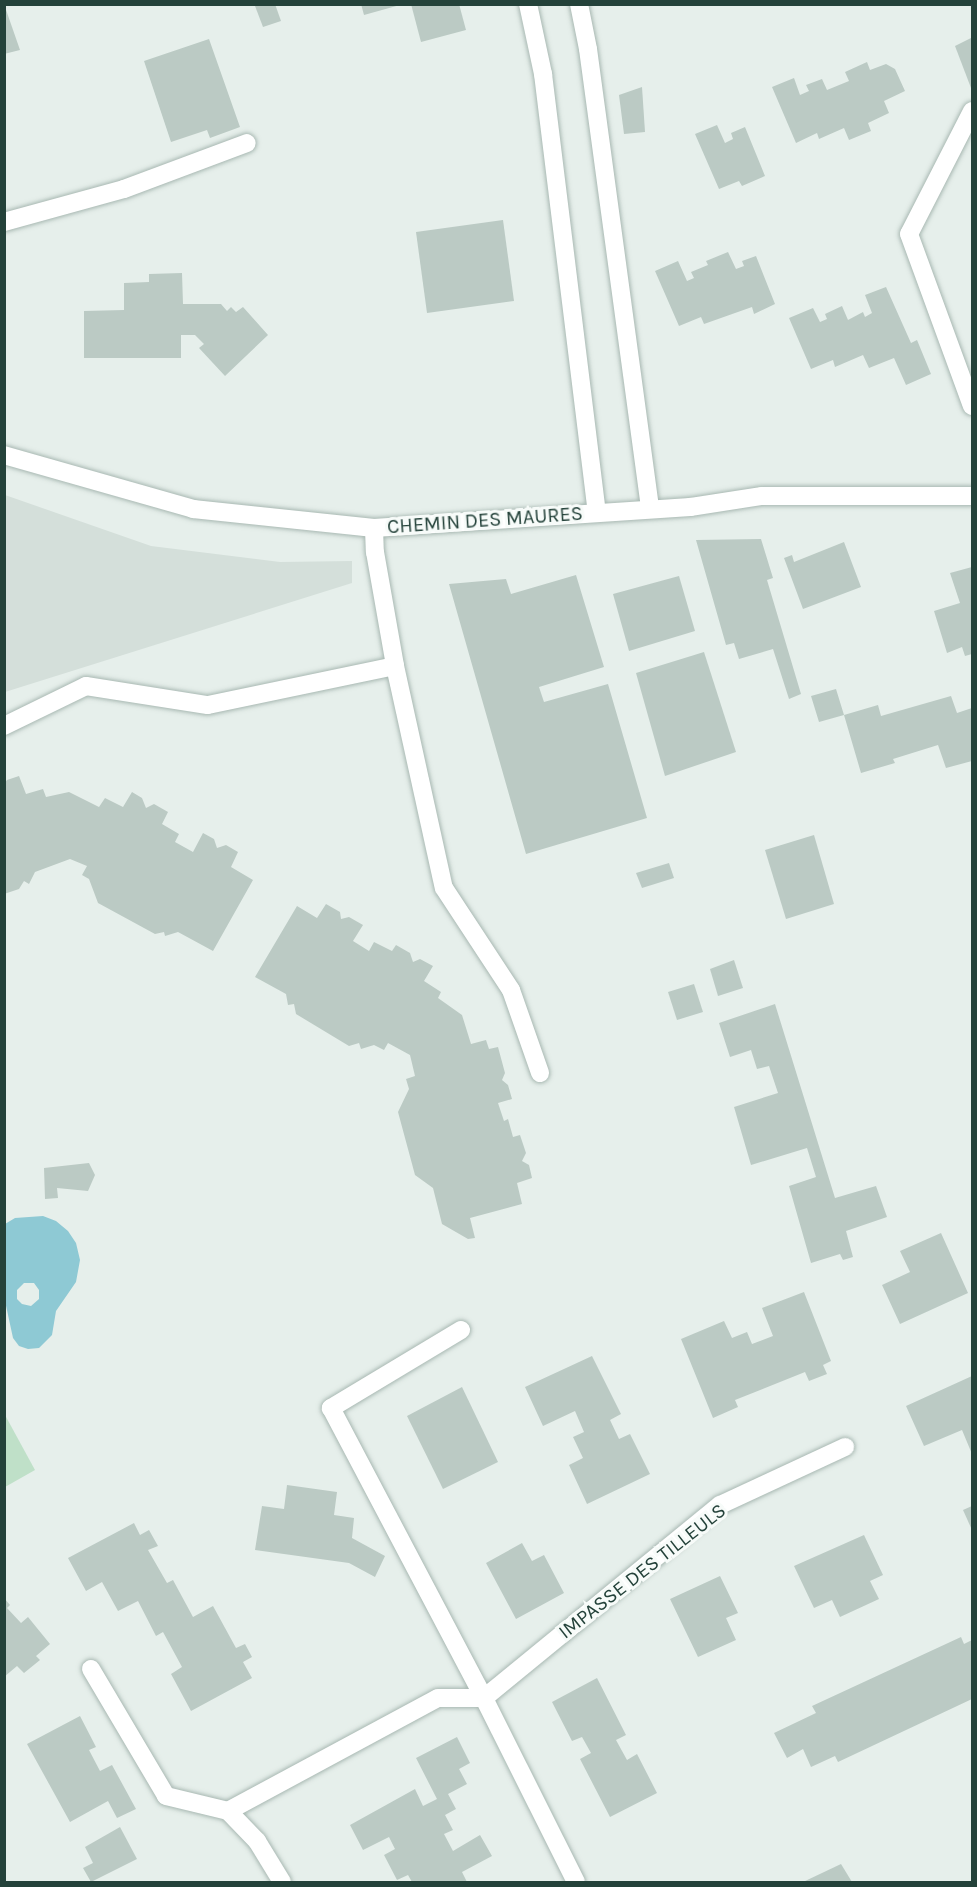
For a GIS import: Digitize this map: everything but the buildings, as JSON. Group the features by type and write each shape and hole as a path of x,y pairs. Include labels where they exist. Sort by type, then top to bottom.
{"street":[{"path":"528,4 543,74 597,512"},
{"path":"579,4 588,49 650,509"},
{"path":"972,111 909,234 972,406"},
{"path":"4,222 124,189 247,143"},
{"name":"CHEMIN DES MAURES","path":"4,455 193,509 374,528 690,507 762,496 972,496"},
{"path":"374,528 375,552 395,666 444,888 511,990 540,1073"},
{"path":"4,726 86,686 208,705 395,666"},
{"path":"461,1330 331,1408 484,1698 576,1882"},
{"name":"IMPASSE DES TILLEULS","path":"484,1698 720,1505 845,1447"},
{"path":"91,1669 166,1796 228,1811 257,1841 282,1882"},
{"path":"228,1811 438,1698 484,1698"}],"shaded area":[{"path":"5,495 151,546 280,562 352,561 352,583 5,692"}],"green space":[{"path":"5,1415 35,1470 4,1487"}],"water":[{"path":"43,1216 56,1221 68,1231 76,1243 80,1260 76,1282 56,1311 52,1335 39,1348 28,1349 19,1346 13,1338 5,1301 5,1224 15,1218","holes":["24,1283 34,1283 39,1290 39,1299 31,1306 22,1304 17,1299 17,1290"]}]}
